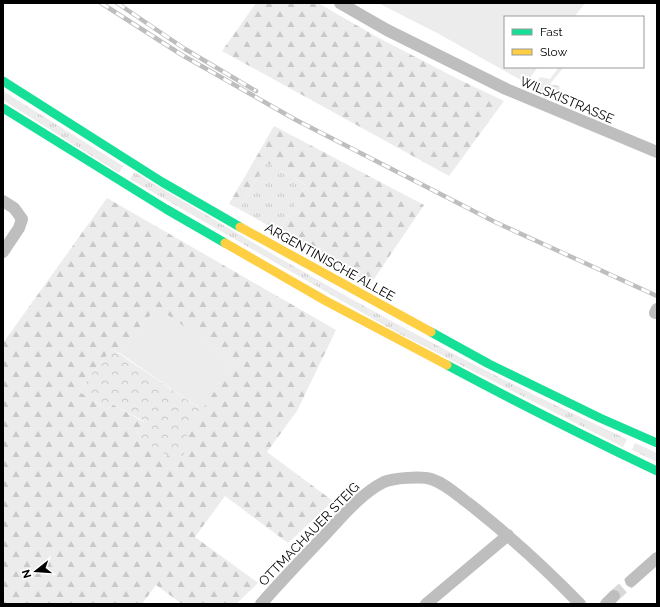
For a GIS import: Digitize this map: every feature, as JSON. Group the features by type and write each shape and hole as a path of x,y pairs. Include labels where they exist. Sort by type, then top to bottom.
{"main road":[{"name":"ARGENTINISCHE ALLEE","path":"3,81 162,182 255,236 489,364 657,444"},
{"path":"3,108 122,181 166,210 326,301 499,393 657,471"}],"street":[{"name":"WILSKISTRASSE","path":"340,3 387,30 506,89 657,152"},
{"path":"3,201 14,208 22,219 19,228 3,252"},
{"name":"OTTMACHAUER STEIG","path":"261,604 364,494 385,481 424,477 444,485 508,535 551,574 580,604"},
{"path":"426,604 508,535"},
{"path":"631,581 654,565"}],"green space":[{"path":"256,3 318,3 377,37 504,101 449,176 222,51"},
{"path":"378,3 585,3 575,16 504,16 504,68 537,68 526,83 439,34"},
{"path":"558,68 563,68 550,84 559,86 560,88 553,100 532,90 540,77 550,79"},
{"path":"3,91 123,166 119,173 3,100"},
{"path":"274,126 424,205 370,285 280,232 306,185 266,162 239,209 229,204"},
{"path":"266,162 306,185 280,232 239,209"},
{"path":"134,172 294,266 417,335 486,371 627,439 623,447 396,332 130,179"},
{"path":"107,198 336,330 297,411 267,452 333,501 288,543 225,496 195,537 258,583 236,604 182,604 156,585 142,604 3,604 3,343","holes":["156,308 235,361 185,432 136,437 144,422 112,404 108,410 80,392 90,376 112,349 121,354"]},
{"path":"156,307 235,361 202,410 121,354"},
{"path":"112,349 202,410 186,432 189,445 179,462 136,437 144,421 112,404 108,410 80,392 90,376"},
{"path":"635,443 657,453 657,462 632,450"}],"tunnel":[{"path":"614,596 631,581"}],"railway":[{"path":"101,3 182,55 296,120 495,222 657,296"},
{"path":"117,3 185,49 256,91"}],"traffic: fast":[{"path":"3,81 162,182 240,227"},
{"path":"3,108 166,209 225,243"},
{"path":"431,332 489,364 600,418 657,443"},
{"path":"447,365 551,419 657,471"}],"traffic: slow":[{"path":"240,227 431,332"},
{"path":"225,243 326,301 447,365"}]}
